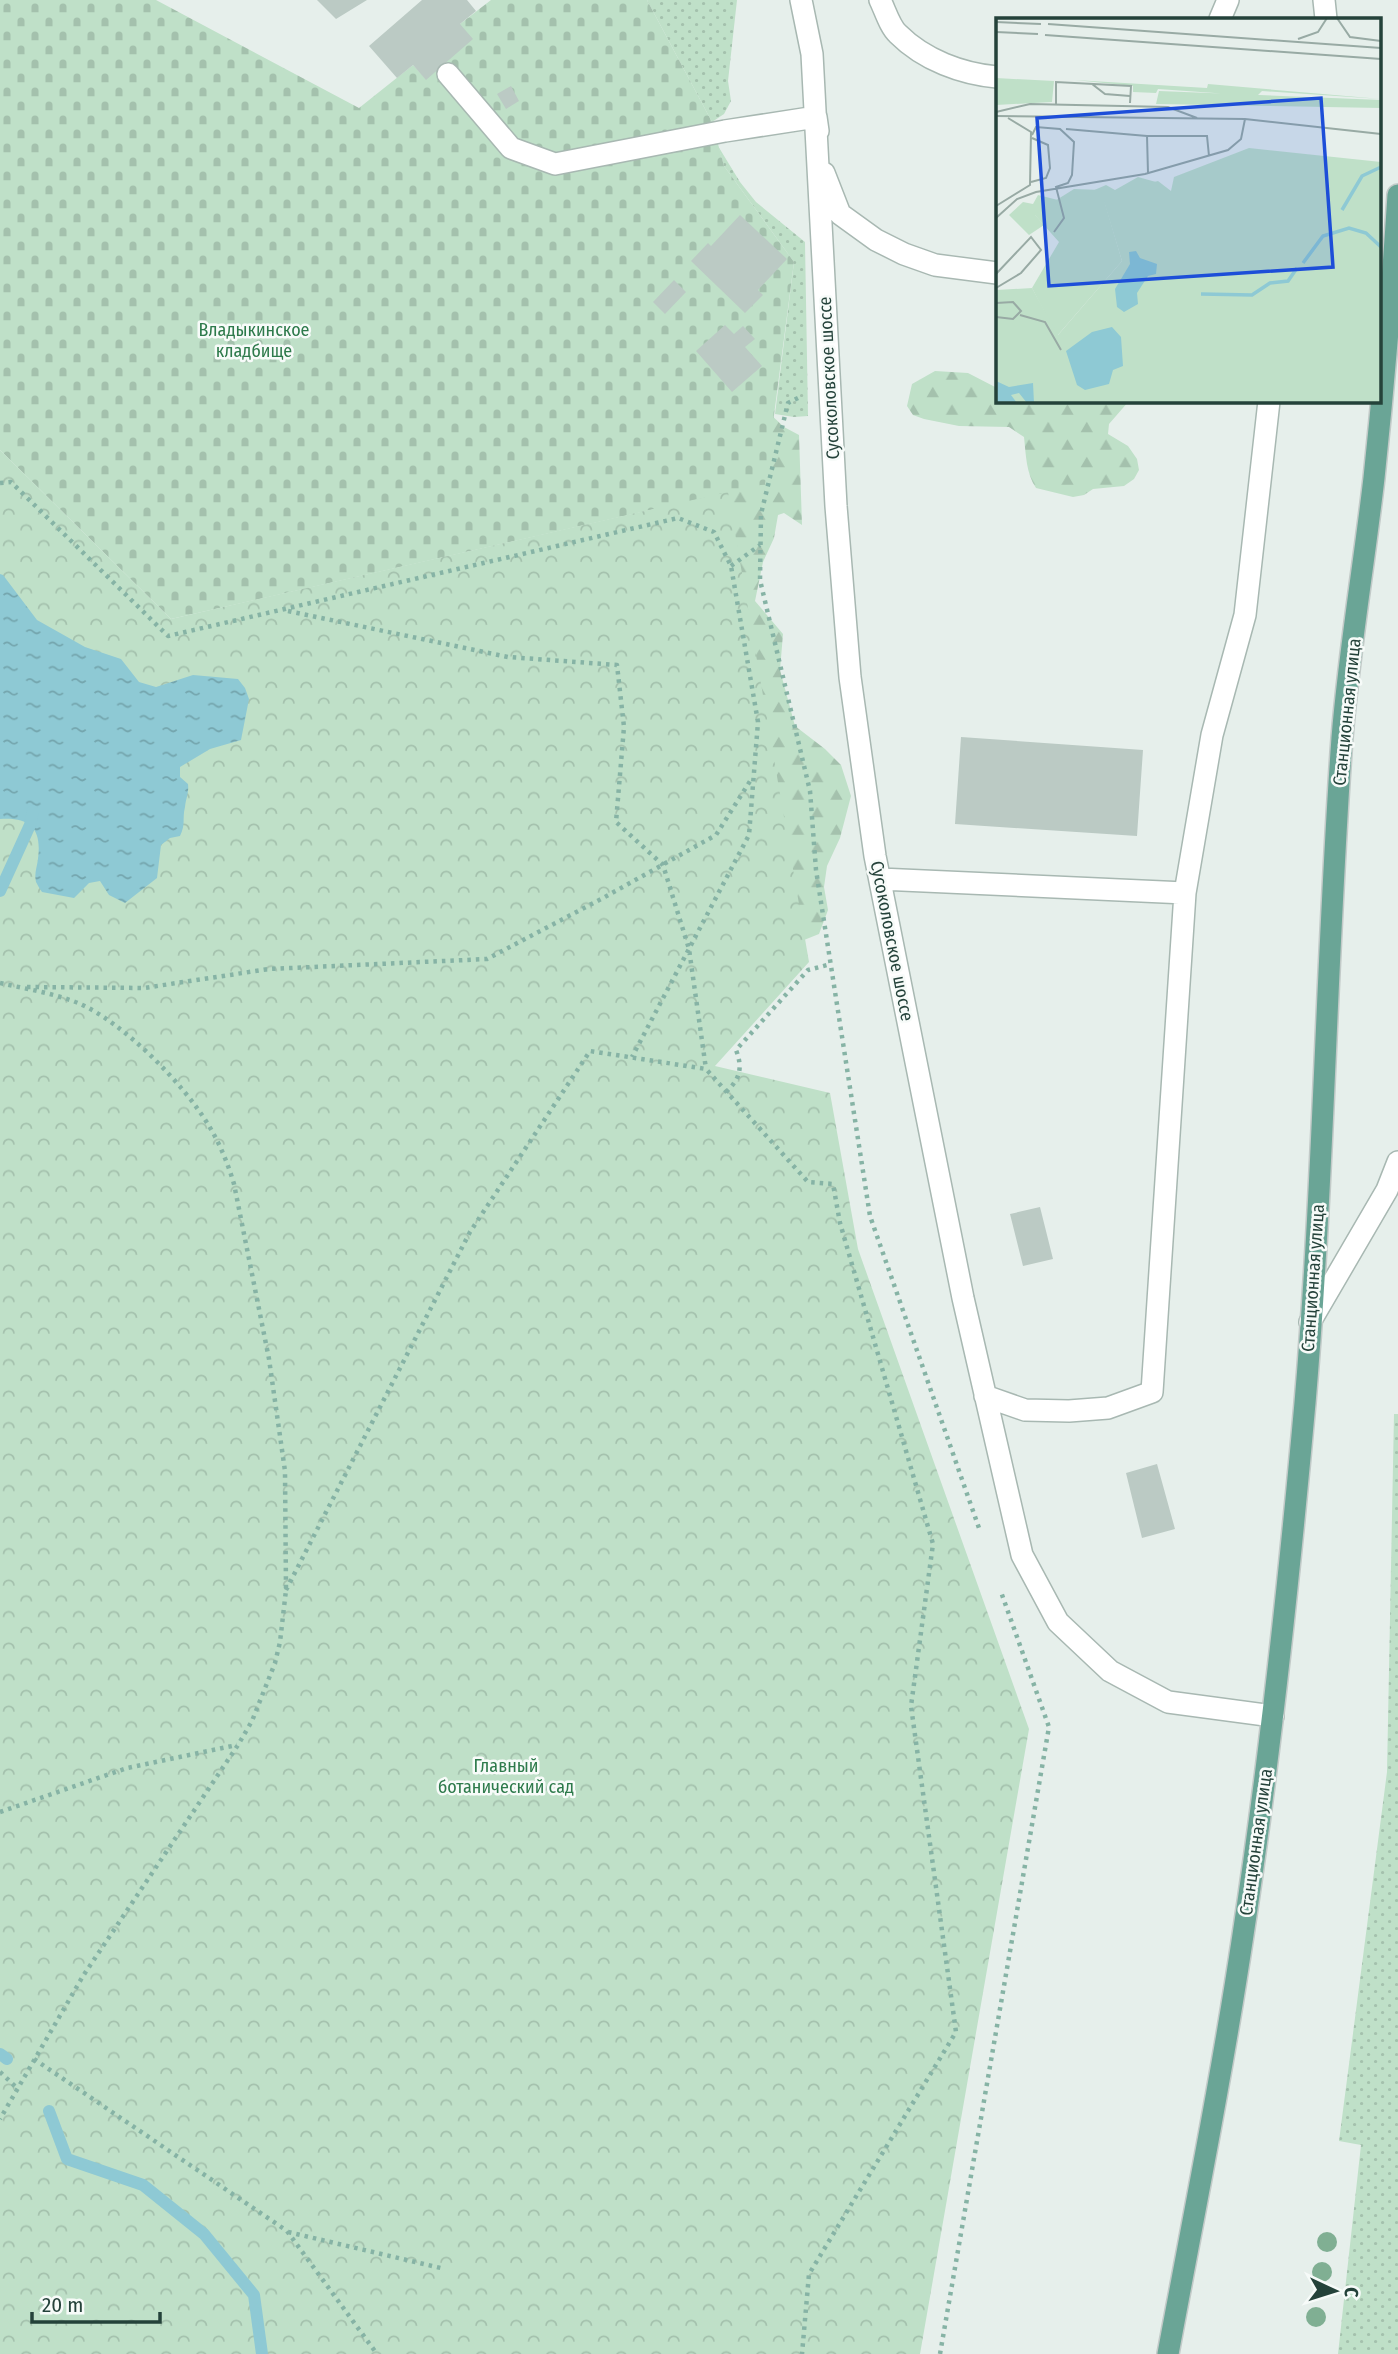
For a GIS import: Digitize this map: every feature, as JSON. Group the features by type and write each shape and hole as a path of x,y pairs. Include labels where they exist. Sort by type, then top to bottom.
{"main road":[{"name":"Станционная улица","path":"1168,2354 1220,2079 1244,1931 1273,1716 1305,1400 1343,732 1374,476 1398,195"}],"street":[{"name":"Сусоколовское шоссе","path":"801,0 812,54 836,506 850,677 880,879 957,1272 1022,1555 1058,1622 1110,1671 1168,1702 1273,1716"},
{"path":"880,0 896,33 934,60 976,75 996,77"},
{"path":"1220,18 1228,0"},
{"path":"1324,0 1326,18"},
{"path":"448,74 511,148 555,164 725,131 816,117 824,176 841,214 876,240 904,254 935,265 996,272"},
{"path":"985,1396 1025,1410 1069,1411 1108,1408 1152,1392 1185,892 1212,735 1245,615 1269,402"},
{"path":"880,879 1185,892"},
{"path":"1310,1322 1387,1190 1398,1162"}],"path":[{"path":"829,385 788,402 761,514 760,580 810,792 816,870 870,1216 985,1544"},
{"path":"0,483 11,482 168,636 678,518 714,532 731,566 758,722 749,835 632,1057"},
{"path":"731,566 760,545"},
{"path":"284,610 508,657 617,665 624,727 616,821 663,865 689,949 706,1069 808,1182 833,1184 840,1223 933,1544 911,1706 956,2032 809,2274 802,2354"},
{"path":"16,987 144,988 269,969 487,959 716,835 754,775"},
{"path":"726,1092 738,1081 741,1062 736,1050 808,970 831,964"},
{"path":"0,983 79,1003 98,1014 153,1059 185,1092 209,1125 227,1162 234,1184 253,1273 279,1424 285,1471 287,1536 286,1590 280,1642 252,1721 119,1920 0,2119"},
{"path":"286,1590 470,1232 590,1051 706,1069"},
{"path":"940,2354 1049,1727 998,1583"},
{"path":"0,1812 127,1768 238,1745"},
{"path":"34,2059 287,2231 377,2354"},
{"path":"0,2072 17,2088"},
{"path":"287,2231 446,2269"}],"green space":[{"name":"Владыкинское кладбище","path":"0,0 156,0 359,108 413,65 426,79 460,24 491,0 647,0 712,122 724,166 794,262 765,484 171,619 0,450"},
{"path":"647,0 737,0 728,81 731,101 724,114 712,122"},
{"path":"718,146 756,202 805,242 808,416 775,414 794,262 724,166"},
{"path":"935,371 968,373 996,387 996,402 1128,402 1109,424 1108,434 1128,446 1137,459 1139,470 1134,479 1124,486 1093,489 1084,495 1073,497 1036,488 1028,470 1024,437 1009,427 959,426 913,415 907,406 912,384"},
{"path":"768,412 784,427 799,435 802,525 784,513 778,515 774,538 763,562 755,601 783,634 780,670 795,726 841,765 851,796 840,838 827,866 824,887 828,910 819,934 799,942 646,516"},
{"name":"Главный ботанический сад","path":"0,450 171,619 728,492 809,962 715,1066 830,1093 858,1249 1029,1729 920,2354 0,2354"},
{"path":"1394,1414 1398,1414 1398,2354 1338,2354 1361,2145 1339,2141 1387,1772"}],"water":[{"path":"0,574 37,620 85,647 121,659 139,682 156,687 193,675 238,679 245,688 249,699 241,740 210,749 180,767 180,777 188,784 182,832 180,836 170,838 161,845 157,878 125,903 109,895 100,881 89,883 74,898 42,892 35,879 39,848 36,832 19,820 0,819"}],"building":[{"path":"317,0 367,0 336,19"},
{"path":"422,0 467,0 476,11 460,24 473,39 426,80 413,65 397,78 369,46"},
{"path":"511,86 519,101 506,109 497,94"},
{"path":"740,215 787,259 758,290 763,295 745,313 691,261 708,243 711,246"},
{"path":"674,280 686,292 665,314 653,302"},
{"path":"725,325 734,334 743,326 755,339 745,347 762,366 732,392 696,351"},
{"path":"961,737 1143,750 1137,836 955,824"},
{"path":"1040,1207 1053,1259 1023,1266 1010,1214"},
{"path":"1157,1464 1175,1529 1142,1538 1126,1473"}],"waterway":[{"path":"0,891 30,825 33,811"},
{"path":"0,2054 7,2059"},
{"path":"49,2111 67,2159 143,2185 204,2234 254,2295 262,2354"}]}
